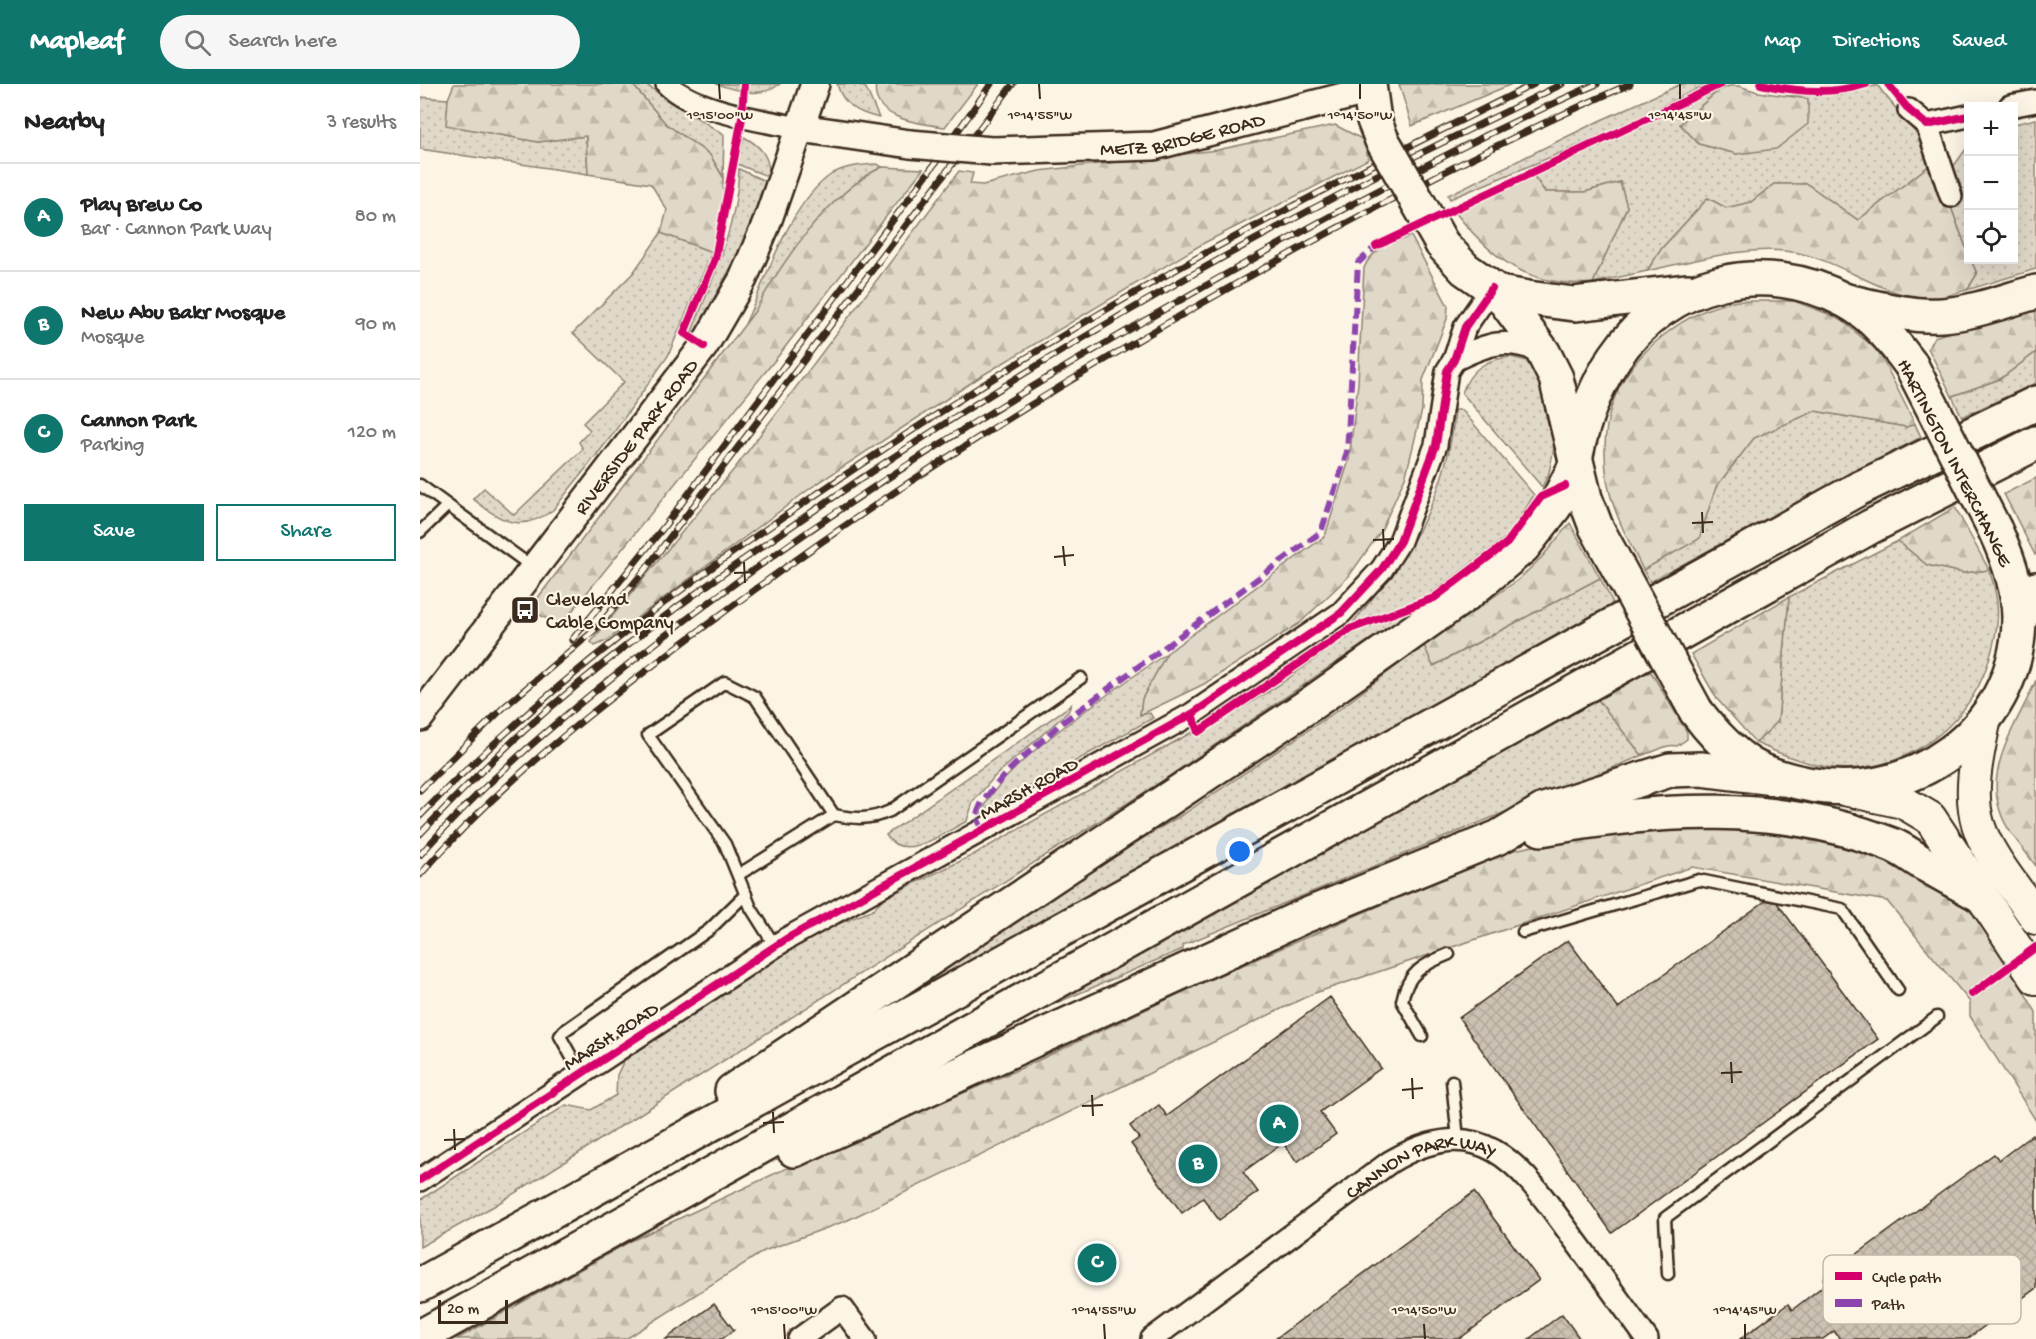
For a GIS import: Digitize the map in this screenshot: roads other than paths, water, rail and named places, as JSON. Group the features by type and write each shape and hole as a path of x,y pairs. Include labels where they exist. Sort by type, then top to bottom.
{"main road":[{"path":"551,1212 1412,634 1523,547 1555,506 1576,460 1556,378 1543,352 1495,290 1465,268 1442,244 1382,140 1374,120 1370,87"},
{"name":"HARTINGTON INTERCHANGE","path":"1750,279 1779,280 1810,286 1847,301 1890,338 1911,365 1995,530 2012,571 2019,621 2008,677 1985,718 1960,744 1937,763 1904,778 1875,786 1839,788 1782,779 1751,765 1711,732 1696,711 1596,527 1576,460 1587,413 1614,358 1646,324 1693,290 1750,279"},
{"path":"1495,290 1574,304 1693,290"},
{"path":"1847,301 1893,311 1942,315 1966,312 2036,292"},
{"path":"420,1285 1858,489 2036,403"},
{"path":"420,1337 1860,532 2036,443"},
{"path":"2019,621 2036,589"},
{"path":"1985,718 1976,759 1974,793 1978,824 1991,850 2036,918"},
{"path":"573,1251 1302,917 1499,837 1544,810 1670,770 1701,769 1782,779"},
{"path":"1839,788 1903,802 1930,818 2036,978"},
{"path":"1499,837 1611,816 1701,811 1755,814 1840,828 1894,846 1980,895"}],"street":[{"path":"667,84 676,94 742,118 800,128"},
{"name":"RIVERSIDE PARK ROAD","path":"420,717 704,346 752,257 815,84"},
{"name":"METZ BRIDGE ROAD","path":"800,128 910,144 992,151 1154,146 1370,87"},
{"path":"2018,104 2036,101"},
{"path":"1909,110 1928,125 1951,195"},
{"path":"1928,125 1964,117"},
{"name":"MARSH ROAD","path":"420,1180 775,946 1191,714 1341,613 1382,569 1400,541 1436,445 1447,371 1454,360 1466,327 1495,290"},
{"path":"1454,360 1484,345 1505,342 1524,344 1543,352"},
{"name":"CANNON PARK WAY","path":"1152,1339 1390,1162 1411,1150 1458,1139 1497,1150 1529,1177 1647,1339"},
{"path":"799,1339 842,1308 865,1339"}],"lane":[{"path":"420,485 535,569"},
{"path":"420,532 447,506"},
{"path":"738,875 834,815 866,819 890,812 1081,678"},
{"path":"775,946 746,894 725,843 648,735 725,682 755,698 834,815"},
{"path":"1523,932 1699,880 1842,909 1898,990"},
{"path":"581,1074 563,1044 560,1036 564,1030 709,930 746,894"},
{"path":"1422,1036 1402,1001 1405,986 1414,972 1431,961 1449,954"},
{"path":"1668,1274 1665,1218 1937,1017"},
{"path":"1452,1081 1458,1139"}],"railway":[{"path":"572,640 663,528 931,169 991,84"},
{"path":"420,790 503,708 597,628 645,570 1013,84"},
{"path":"420,816 517,723 620,637 783,517 913,430 1063,335 1140,290 1336,184 1534,84"},
{"path":"420,834 508,745 595,670 725,572 889,460 1020,376 1221,258 1383,172 1562,84"},
{"path":"420,855 494,778 603,685 753,570 880,483 1077,360 1255,258 1424,166 1597,84"},
{"path":"420,875 492,800 530,765 611,698 794,561 976,439 1100,362 1276,261 1476,156 1630,84"}],"place":[{"name":"Cleveland Cable Company","path":"525,610"},
{"name":"Play Brew Co","path":"1279,1124"},
{"name":"New Abu Bakr Mosque","path":"1198,1164"},
{"name":"Cannon Park","path":"1097,1263"}]}
